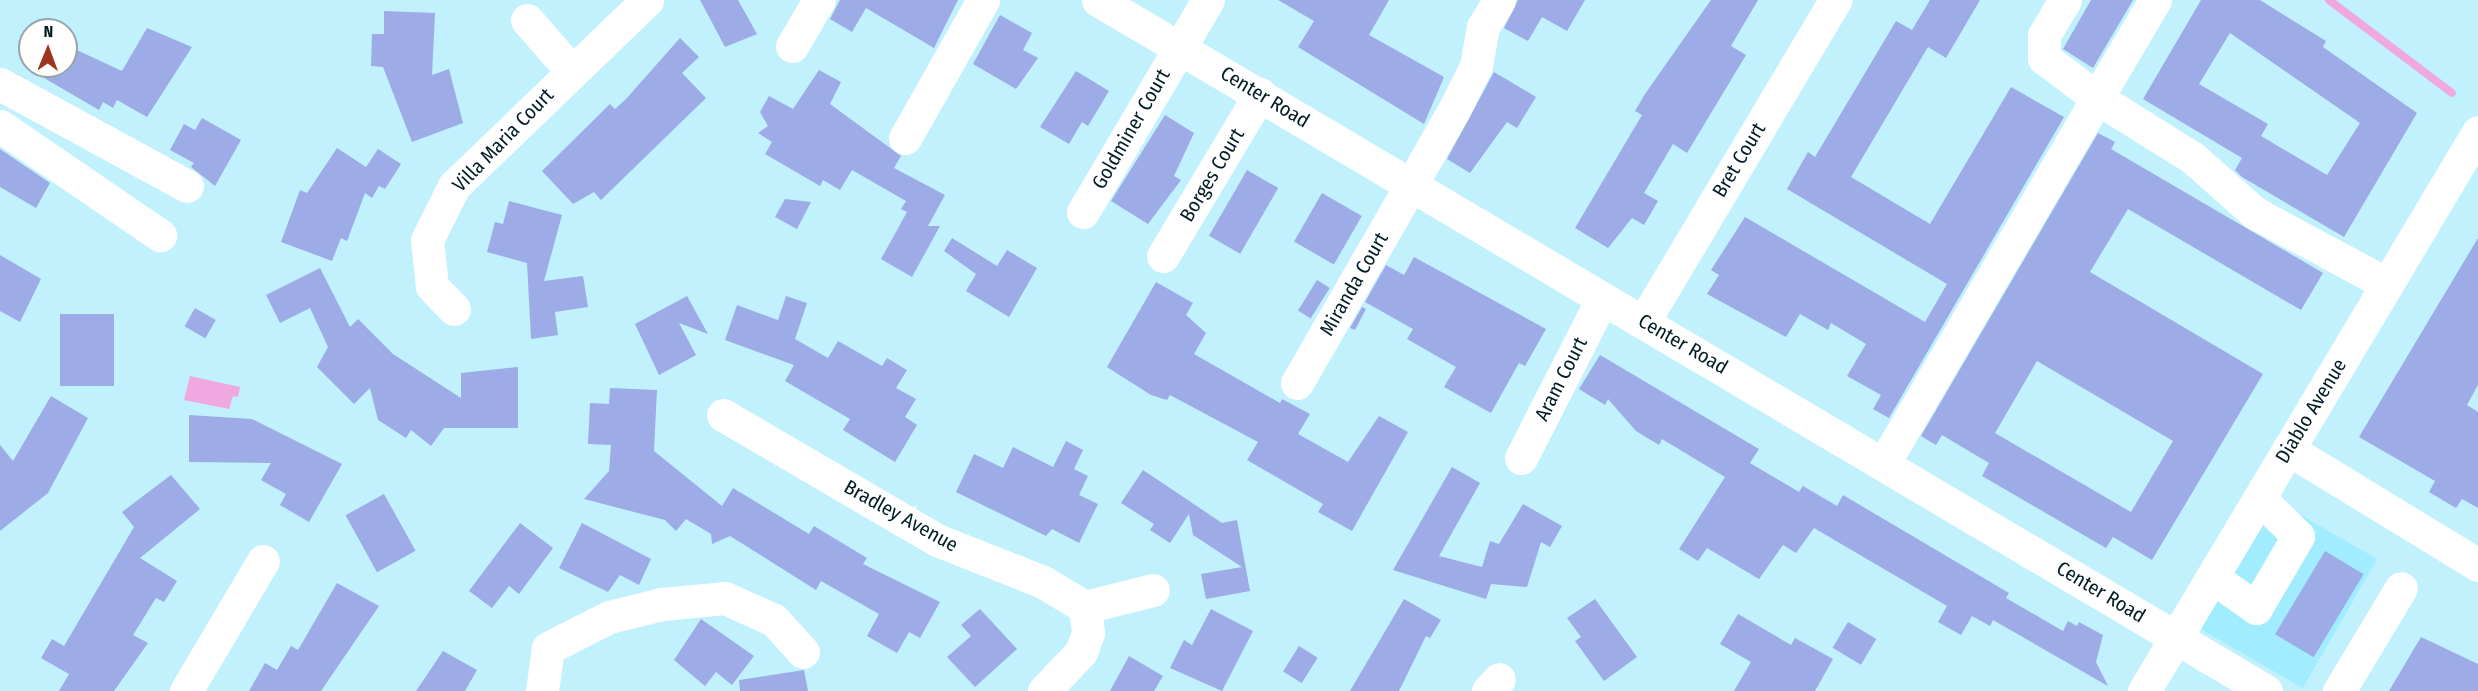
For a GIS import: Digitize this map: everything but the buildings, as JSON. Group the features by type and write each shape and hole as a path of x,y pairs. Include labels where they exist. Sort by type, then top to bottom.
{"street":[{"name":"Villa Maria Court","path":"454,309 432,286 427,240 454,186 571,70 647,0"},
{"path":"792,46 819,0"},
{"path":"905,138 983,0"},
{"name":"Center Road","path":"1098,0 1180,46 1602,299 1644,321 2266,691"},
{"name":"Goldminer Court","path":"1083,212 1208,0"},
{"name":"Miranda Court","path":"1297,383 1470,80 1483,27 1499,0"},
{"name":"Bret Court","path":"1644,321 1835,0"},
{"path":"2065,0 2044,35 2044,58 2048,67 2193,158 2255,213 2387,284"},
{"path":"1884,463 2155,0"},
{"path":"527,20 571,70"},
{"path":"0,84 187,186"},
{"name":"Borges Court","path":"1163,256 1260,94"},
{"path":"0,126 160,235"},
{"name":"Diablo Avenue","path":"2144,691 2478,132"},
{"name":"Aram Court","path":"1521,458 1602,299"},
{"name":"Bradley Avenue","path":"723,415 937,540 1043,582 1085,607"},
{"path":"2288,450 2478,565"},
{"path":"2212,577 2256,608 2298,536 2259,498"},
{"path":"186,691 263,561"},
{"path":"2339,691 2401,588"},
{"path":"1044,691 1082,652 1088,633 1085,607 1153,590"},
{"path":"542,691 548,648 609,617 662,604 725,598 774,620 803,652"}],"shaded area":[{"path":"190,376 240,387 238,397 233,396 229,409 184,400"},
{"path":"2275,500 2377,559 2303,688 2200,629"}],"waterway":[{"path":"2329,0 2452,93"}]}
